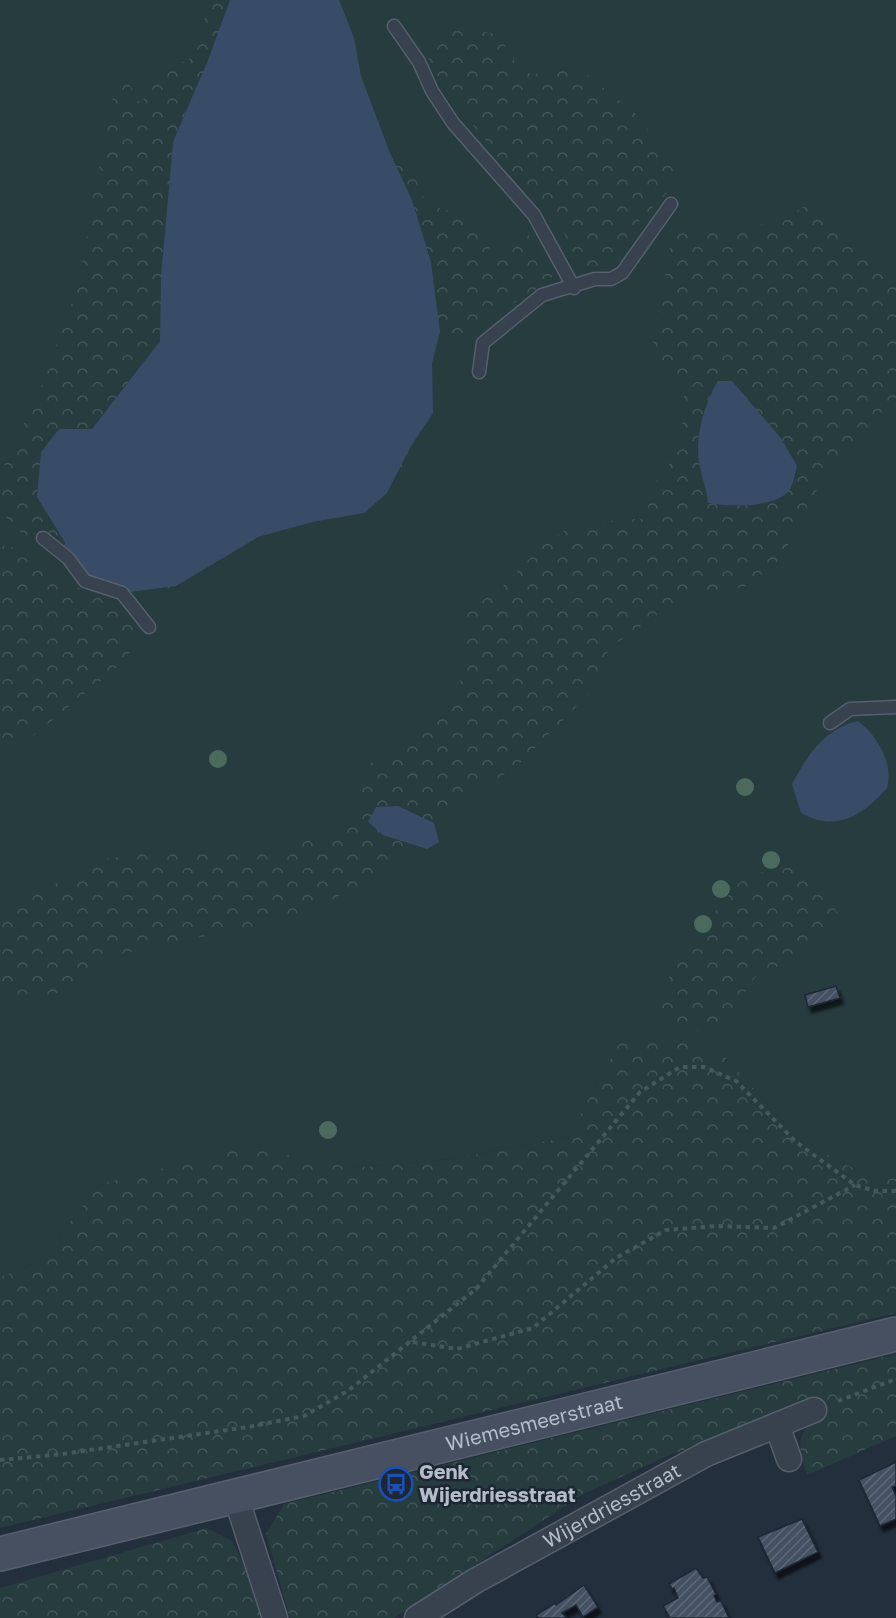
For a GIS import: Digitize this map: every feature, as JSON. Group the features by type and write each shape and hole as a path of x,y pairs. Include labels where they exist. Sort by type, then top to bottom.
{"main road":[{"name":"Wiemesmeerstraat","path":"0,1554 896,1334"}],"street":[{"name":"Wijerdriesstraat","path":"417,1618 475,1581 706,1454 824,1407"},
{"path":"777,1425 789,1459"},
{"path":"236,1497 275,1618"}],"lane":[{"path":"394,26 419,62 432,91 453,123 534,215 574,288"},
{"path":"479,372 483,343 542,295 574,288 595,279 611,279 622,273 671,204"},
{"path":"44,538 68,558 85,581 122,593 149,627"},
{"path":"830,723 850,709 896,707"}],"path":[{"path":"0,1460 63,1454 248,1427 304,1416 349,1390 476,1289 640,1092 680,1067 704,1067 736,1080 796,1142 855,1185 875,1191 896,1191"},
{"path":"412,1342 458,1349 533,1328 616,1258 666,1230 717,1226 774,1228 855,1185"},
{"path":"824,1407 896,1379"}],"green space":[{"path":"0,0 896,0 896,1178 875,1180 799,1139 725,1057 623,1036 568,1137 452,1159 354,1168 101,1184 36,1263 0,1277"},
{"path":"211,0 338,0 354,38 361,76 392,159 411,167 424,199 441,209 470,215 485,232 493,262 520,227 540,246 553,276 540,287 460,336 440,332 432,363 433,413 411,446 392,489 364,513 312,522 258,537 176,586 147,594 122,593 75,568 66,546 57,549 36,543 20,532 3,514 0,476 15,439 34,406 79,284 93,197 117,77 125,77 141,105 159,64 188,62"},
{"path":"461,28 502,35 508,55 532,75 575,65 634,112 676,166 674,186 636,224 604,272 583,274 563,231 540,213 481,134 450,101 421,44"},
{"path":"812,202 853,234 896,287 896,398 885,407 865,443 836,461 811,499 780,560 748,586 707,593 672,605 609,648 595,688 516,767 473,794 423,832 382,872 338,896 313,914 124,953 70,990 26,1000 0,999 0,904 32,895 106,859 179,846 284,848 332,833 365,812 357,774 417,734 445,710 455,698 460,684 463,658 464,614 503,586 543,545 575,524 647,518 650,490 681,448 684,394 662,372 653,345 672,237 696,224 727,230 766,224"},
{"path":"0,545 10,548 19,545 62,582 106,598 141,631 124,662 25,742 0,756"},
{"path":"802,860 819,881 843,923 818,931 800,956 755,977 721,1032 696,1030 654,1014 660,991 703,924 744,878"},
{"path":"672,1035 725,1057 799,1139 875,1180 896,1178 896,1313 0,1528 0,1277 36,1263 101,1184 248,1147 354,1168 452,1159 568,1137 623,1036"},
{"path":"896,1354 896,1436 807,1475 800,1447 807,1427 823,1413 816,1398 663,1458 585,1493 394,1618 290,1618 266,1534 284,1504"},
{"path":"207,1528 232,1541 248,1573 264,1618 0,1618 0,1588"}],"water":[{"path":"230,0 339,0 354,38 361,76 390,153 412,200 431,262 440,332 432,363 433,413 411,446 387,493 364,513 312,522 258,537 176,586 122,593 101,584 75,568 64,541 37,497 41,452 59,429 92,429 160,341 161,276 173,142 208,60"},
{"path":"718,381 732,381 781,438 797,466 790,489 775,500 752,505 708,503 699,462 698,441 705,409"},
{"path":"858,721 872,734 886,760 889,779 887,788 868,806 849,818 826,821 801,813 792,784 804,763 826,737"},
{"path":"398,806 434,823 439,842 427,849 383,835 368,822 376,807"}],"building":[{"path":"836,986 840,998 808,1007 805,995"},
{"path":"896,1462 896,1486 892,1487 896,1496 896,1519 880,1526 859,1480"},
{"path":"802,1519 818,1552 775,1573 758,1537"},
{"path":"696,1568 703,1578 707,1577 716,1594 714,1596 717,1602 721,1601 729,1618 670,1618 663,1606 678,1598 674,1588 672,1589 669,1584"},
{"path":"584,1585 598,1607 583,1617 576,1605 562,1613 567,1618 538,1618 536,1615 555,1603 556,1605"}],"place":[{"name":"Genk Wijerdriesstraat","path":"396,1484"}]}
